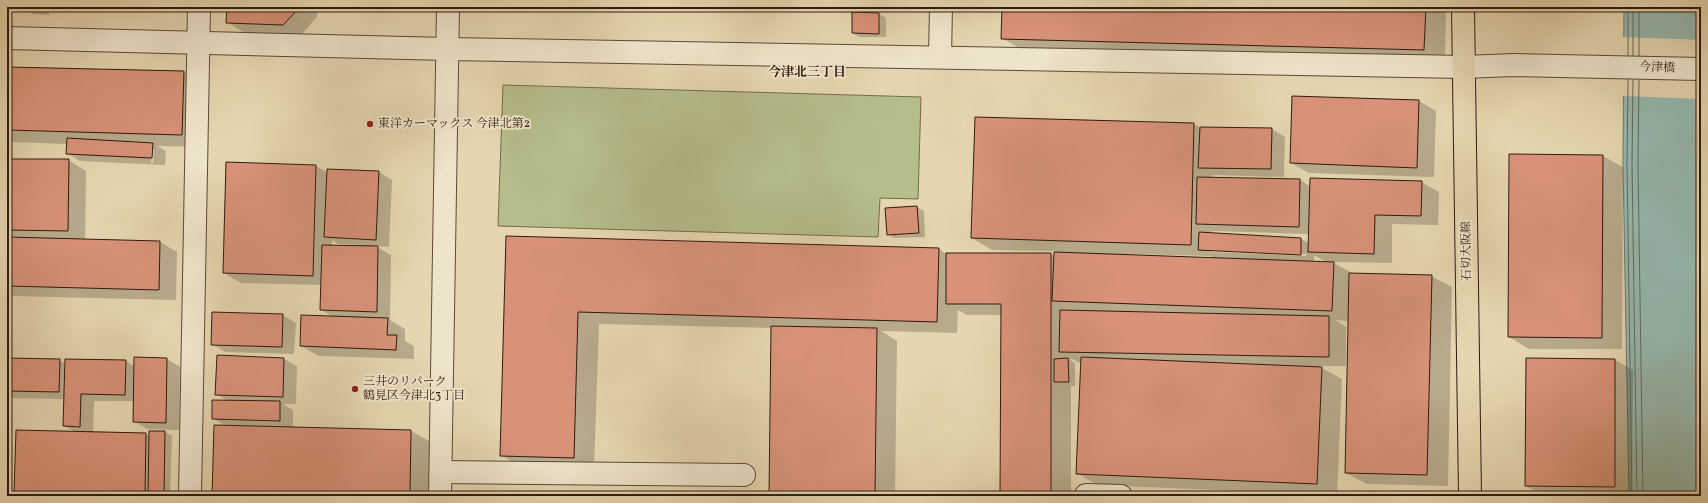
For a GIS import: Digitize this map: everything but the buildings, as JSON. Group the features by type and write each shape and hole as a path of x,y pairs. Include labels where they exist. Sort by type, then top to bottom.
{"main road":[{"name":"石切大阪線","path":"1463,7 1470,496"}],"street":[{"path":"190,496 199,7"},
{"path":"440,496 448,7"},
{"path":"940,57 941,7"},
{"name":"今津橋","path":"7,38 447,49 1464,67 1513,65 1701,69"},
{"path":"441,472 744,475"},
{"path":"1086,495 1121,496"}],"green space":[{"path":"503,85 921,97 918,199 880,198 878,237 498,226"}],"water":[{"path":"1624,7 1701,7 1701,496 1629,496 1623,164"}],"pier":[{"path":"1622,7 1701,7 1701,12 1622,10"},
{"path":"1622,37 1701,40 1701,99 1622,96"}],"place":[{"name":"東洋カーマックス 今津北第2","path":"370,124"},
{"name":"三井のリパーク 鶴見区今津北3丁目","path":"355,389"}],"district":[{"name":"今津北三丁目","path":"807,73"}]}
